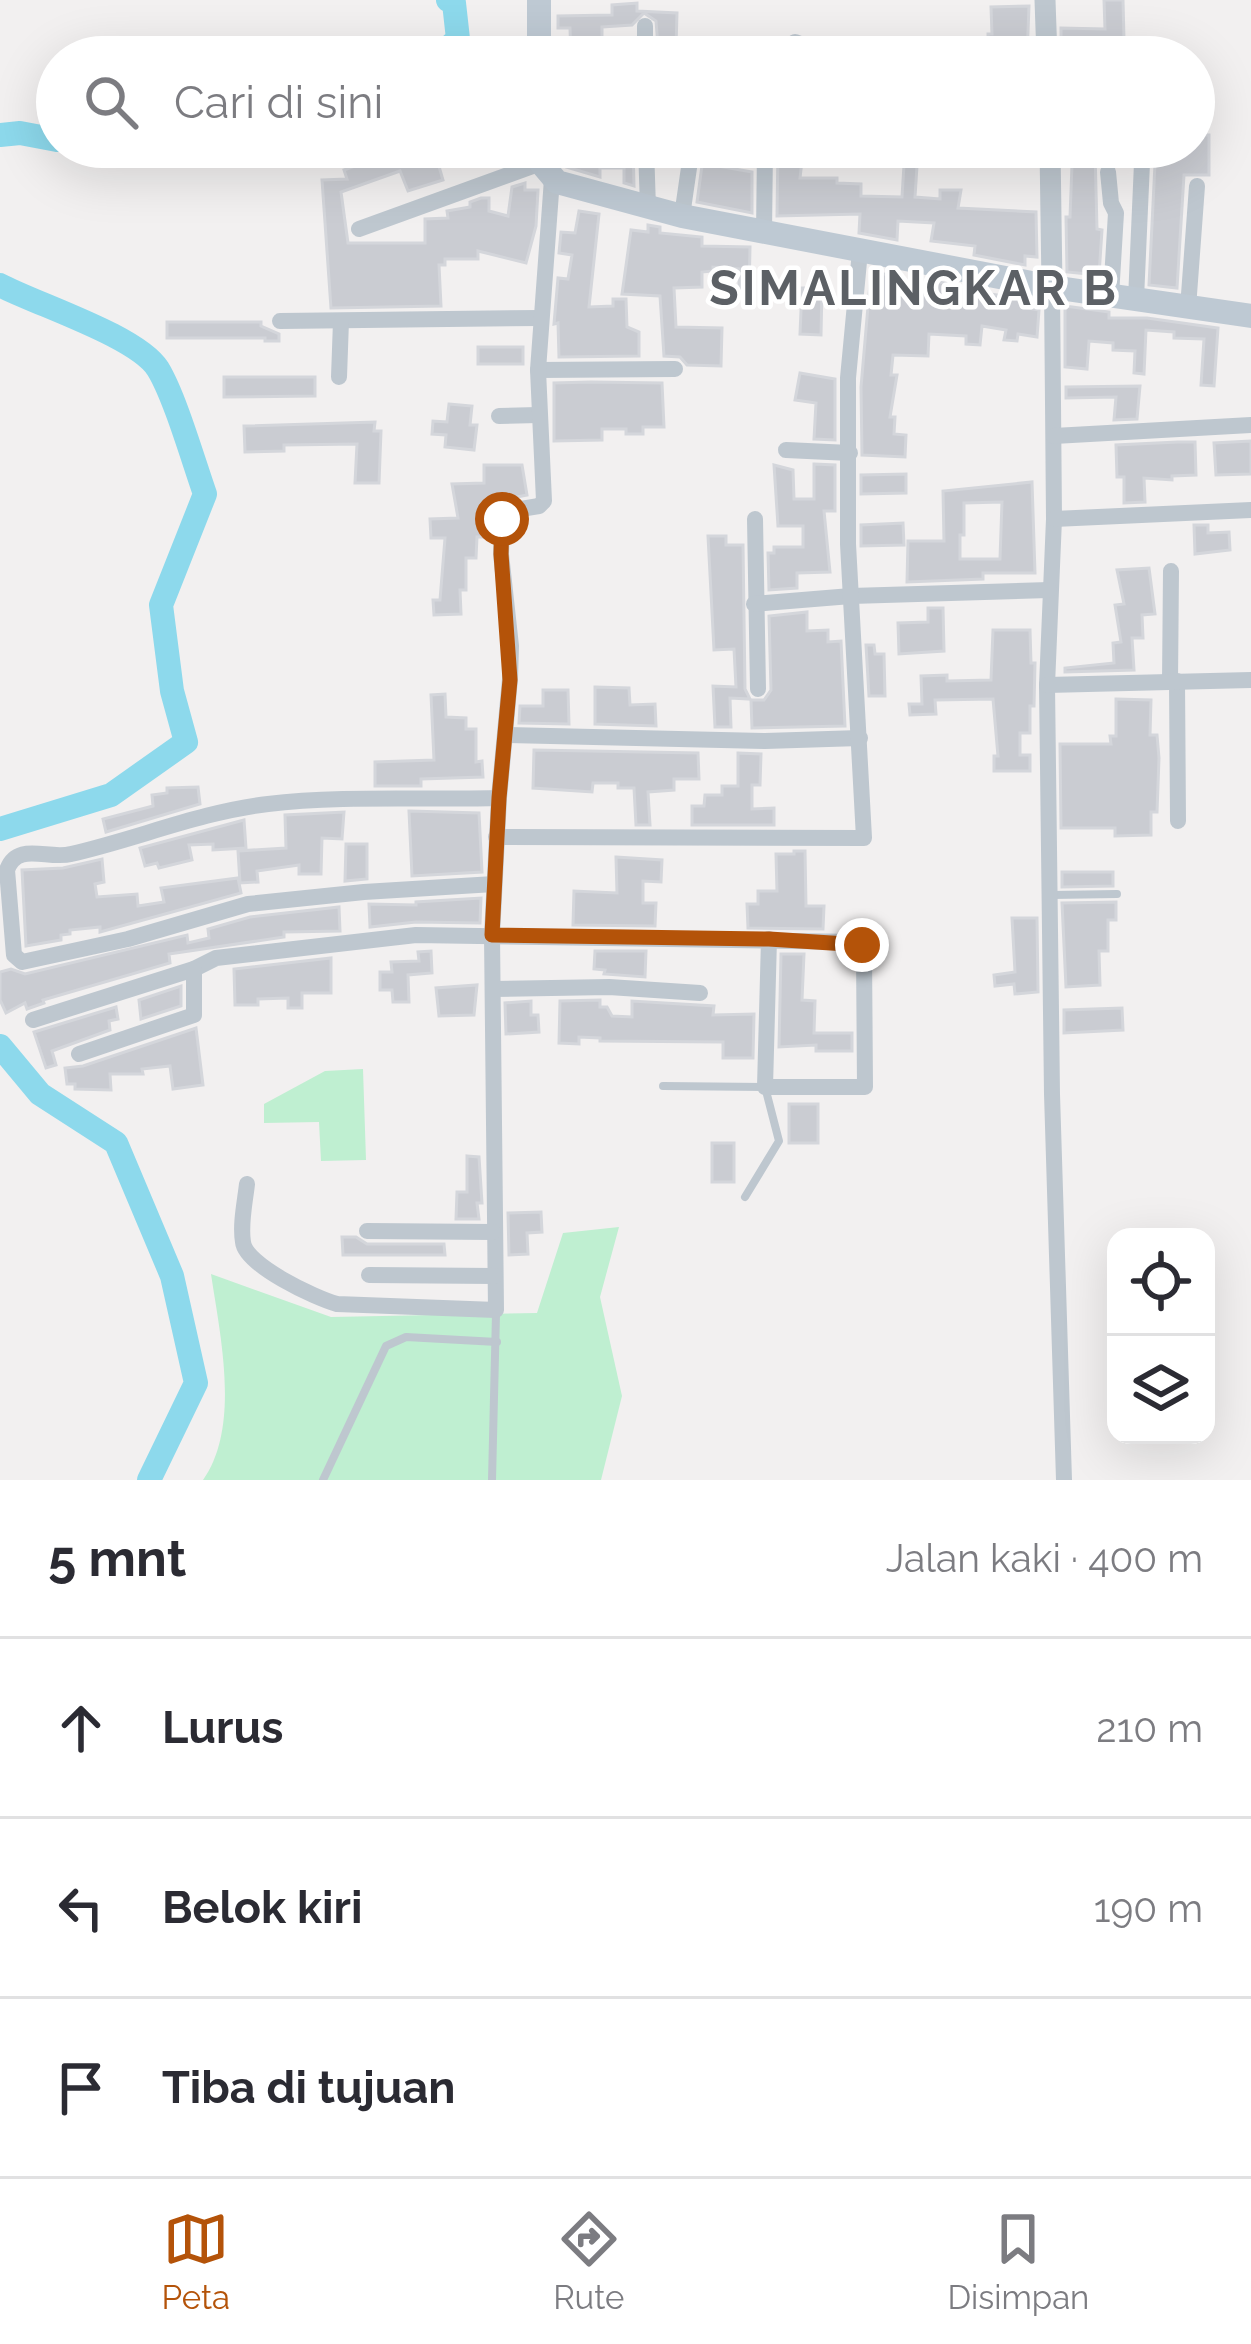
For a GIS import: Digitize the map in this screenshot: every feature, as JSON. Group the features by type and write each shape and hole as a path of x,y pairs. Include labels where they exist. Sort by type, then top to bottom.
{"main road":[{"path":"539,0 539,36"},
{"path":"556,168 648,208 764,234 1052,287 1251,316"}],"street":[{"path":"1046,0 1047,36"},
{"path":"645,26 645,36"},
{"path":"359,229 530,168"},
{"path":"247,1184 242,1240 247,1254 317,1297 337,1304 496,1310 492,935 511,646 502,519 508,512 544,501 538,415 544,168"},
{"path":"647,168 648,208"},
{"path":"682,216 689,168"},
{"path":"764,234 765,168"},
{"path":"1050,168 1054,519 1049,590 1050,895 1064,1480"},
{"path":"1123,298 1141,168"},
{"path":"1108,172 1123,298"},
{"path":"1188,308 1197,186"},
{"path":"496,837 862,838 851,596 848,378 860,251"},
{"path":"280,321 540,318"},
{"path":"339,376 341,321"},
{"path":"538,370 675,369"},
{"path":"500,416 538,415"},
{"path":"1054,436 1251,425"},
{"path":"786,450 850,453"},
{"path":"1054,519 1251,510"},
{"path":"755,519 758,689"},
{"path":"1171,572 1178,821"},
{"path":"754,604 1049,590"},
{"path":"1048,685 1251,680"},
{"path":"505,735 765,741 860,738"},
{"path":"494,884 248,904 128,939 22,962 14,955 7,870 12,857 21,853 63,856 270,803 499,798"},
{"path":"33,1020 194,969 215,958 416,935 769,939 862,945 868,1083 861,1089 765,1088 769,939"},
{"path":"79,1054 194,1016 194,969"},
{"path":"494,989 609,987 700,993"},
{"path":"367,1231 493,1232"},
{"path":"369,1275 495,1276"}],"lane":[{"path":"1050,895 1117,894"},
{"path":"663,1086 765,1088 778,1141 745,1197"},
{"path":"492,1480 496,1310"},
{"path":"323,1480 386,1346 406,1337 497,1342"}],"green space":[{"path":"363,1069 366,1160 321,1161 319,1122 264,1123 264,1104 325,1071"},
{"path":"619,1227 600,1297 622,1396 601,1480 203,1480 215,1458 225,1407 211,1274 331,1317 537,1313 563,1233"}],"building":[{"path":"1104,0 1123,0 1124,36 1061,36 1061,28 1105,29"},
{"path":"637,3 637,11 677,13 676,36 657,36 656,21 644,13 632,25 602,27 602,36 570,36 570,28 558,28 558,16 612,15 612,5"},
{"path":"1029,6 1028,36 988,36 992,34 991,7"},
{"path":"439,168 443,180 408,191 400,171 341,192 348,243 425,243 425,219 448,218 447,211 470,207 470,202 481,198 489,198 489,211 508,216 512,187 525,183 525,190 538,190 536,226 526,263 478,251 478,259 445,259 445,265 439,265 441,306 331,308 322,180 347,179 344,170"},
{"path":"569,168 600,168 600,177"},
{"path":"624,168 634,168 634,186 624,183"},
{"path":"702,168 752,172 752,213 697,202"},
{"path":"778,168 801,168 800,178 837,178 837,183 861,184 861,196 902,197 904,168 917,168 915,197 940,199 940,190 961,190 958,208 1036,212 1037,257 1025,256 1025,265 974,255 975,246 931,241 934,223 898,221 897,240 859,233 860,214 777,216"},
{"path":"1072,168 1095,168 1097,229 1102,230 1099,275 1067,272 1066,217 1070,217"},
{"path":"1155,168 1209,168 1209,175 1184,175 1177,288 1149,285"},
{"path":"579,211 599,214 589,307 613,306 613,299 626,299 627,327 639,332 639,356 559,357 558,323 554,324 558,278 568,279 572,255 559,253 561,232 575,233"},
{"path":"648,225 660,227 660,233 702,237 702,246 750,247 749,292 739,292 739,269 713,267 713,271 702,272 702,287 674,288 676,327 722,328 721,366 687,365 680,357 664,356 660,296 622,294 631,230 648,232"},
{"path":"871,272 903,277 902,281 914,282 914,289 935,290 935,281 1023,299 1022,307 1039,310 1037,337 1018,334 1017,341 1004,340 1006,330 982,326 980,345 966,344 966,336 929,334 928,356 893,355 891,375 897,375 890,417 895,417 894,434 906,435 905,457 862,455 861,387"},
{"path":"802,288 822,288 821,335 800,334"},
{"path":"1065,306 1109,312 1109,318 1218,328 1214,386 1201,385 1204,339 1174,338 1174,332 1146,330 1144,374 1134,373 1135,351 1113,350 1113,343 1089,341 1087,369 1065,367"},
{"path":"167,322 261,322 279,334 279,341 167,338"},
{"path":"478,347 523,347 523,364 478,364"},
{"path":"800,373 835,379 835,440 814,439 816,403 795,400"},
{"path":"224,377 315,377 315,396 224,397"},
{"path":"554,383 662,383 664,427 643,427 643,434 602,429 602,440 554,441"},
{"path":"1140,386 1137,419 1114,420 1116,397 1066,398 1066,387"},
{"path":"449,404 472,406 470,425 477,425 474,450 445,447 446,435 432,434 433,421 447,422"},
{"path":"375,422 374,431 381,431 379,483 355,483 357,444 284,445 284,451 245,452 244,426"},
{"path":"1251,441 1251,474 1216,475 1214,443"},
{"path":"1195,442 1196,475 1172,476 1172,480 1144,478 1145,502 1124,503 1116,445"},
{"path":"814,464 835,465 835,511 824,511 830,572 797,573 797,588 769,590 768,553 774,553 774,547 803,547 803,526 778,526 774,465 793,470 794,499 814,499"},
{"path":"484,465 522,465 527,495 486,503 487,537 477,537 476,558 466,558 461,614 434,615 433,600 440,600 445,538 431,538 430,519 458,518 452,484 484,483"},
{"path":"906,474 906,493 861,494 861,475"},
{"path":"1032,482 1035,573 983,573 983,579 907,582 908,541 944,541 943,491","holes":["1002,502 1000,559 960,559 964,503"]},
{"path":"903,523 904,545 861,546 861,525"},
{"path":"1194,525 1208,525 1208,533 1229,532 1230,550 1195,554"},
{"path":"708,536 726,536 726,545 743,545 745,689 750,699 730,698 731,727 715,727 713,686 736,687 734,649 714,650"},
{"path":"1149,568 1155,614 1142,615 1143,638 1132,638 1134,670 1065,672 1065,668 1114,663 1113,643 1121,642 1115,605 1124,604 1117,570"},
{"path":"928,608 943,608 944,651 899,654 898,623 928,622"},
{"path":"807,612 807,631 828,630 828,642 841,641 845,726 752,728 751,700 764,700 771,690 769,616"},
{"path":"993,630 1030,630 1034,706 1030,706 1030,733 1020,733 1020,755 1030,755 1030,771 994,771 994,756 998,756 993,699 935,700 936,714 910,715 909,704 922,704 921,676 991,680"},
{"path":"866,645 874,645 875,654 884,654 885,696 869,696"},
{"path":"595,687 629,688 630,705 655,704 656,726 595,724"},
{"path":"543,690 568,690 569,724 519,723 520,706 543,706"},
{"path":"445,694 446,717 466,718 466,729 476,729 476,762 482,761 483,777 421,779 421,786 375,786 375,762 434,760 431,695"},
{"path":"1116,699 1151,700 1150,735 1157,735 1159,758 1151,835 1115,836 1115,828 1061,828 1060,744 1111,744 1110,736 1116,736"},
{"path":"534,750 698,753 699,779 674,779 674,790 648,792 650,825 636,825 634,788 593,783 592,792 533,788"},
{"path":"738,753 761,754 760,785 752,785 752,809 774,808 774,825 692,825 692,806 704,806 705,795 722,795 722,786 738,786"},
{"path":"198,787 200,804 106,832 103,819 153,806 152,795 167,793 167,788"},
{"path":"409,811 479,813 482,872 412,876"},
{"path":"344,812 342,839 322,838 321,874 299,874 299,865 257,871 258,882 240,883 238,851 286,848 285,815"},
{"path":"244,820 246,848 213,850 213,844 189,845 192,860 159,868 157,863 145,866 140,848"},
{"path":"346,844 367,844 367,879 345,881"},
{"path":"805,851 806,906 824,906 823,929 748,928 747,904 758,904 758,891 777,891 776,854"},
{"path":"616,857 662,860 661,882 643,881 643,903 656,903 655,926 573,925 574,891 617,893"},
{"path":"102,859 104,882 95,884 97,897 137,894 138,906 164,902 161,888 238,878 241,893 100,932 100,927 70,930 61,940 26,946 22,870 63,868"},
{"path":"1062,872 1113,872 1113,886 1062,887"},
{"path":"481,898 480,923 370,927 369,904"},
{"path":"1116,902 1116,920 1108,920 1108,951 1099,951 1100,985 1066,987 1062,903"},
{"path":"339,907 340,931 284,932 284,937 169,954 170,963 43,1000 27,1009 25,1003 6,1013 0,1000 0,972 11,969 25,974 187,935 188,943 209,938 208,929 250,917"},
{"path":"1012,918 1037,918 1038,992 1015,994 1014,984 995,986 994,975 1015,972"},
{"path":"431,951 432,973 408,975 409,1002 393,1002 392,990 380,990 380,972 392,972 391,962 419,961 418,952"},
{"path":"595,951 646,951 645,977 594,969"},
{"path":"781,954 804,954 802,1000 815,1001 814,1033 852,1033 852,1051 816,1051 816,1045 779,1047"},
{"path":"331,958 331,993 302,993 302,1008 288,1008 288,998 235,1005 234,969"},
{"path":"477,985 474,1015 439,1016 436,988"},
{"path":"181,986 181,1006 141,1019 139,1000"},
{"path":"600,1000 600,1007 607,1007 612,1016 632,1017 632,1001 714,1006 713,1015 754,1014 753,1058 723,1058 723,1042 579,1037 579,1044 559,1043 560,1001"},
{"path":"531,1001 539,1032 506,1034 505,1003"},
{"path":"116,1007 118,1019 109,1021 110,1030 52,1051 56,1065 46,1068 34,1032"},
{"path":"1122,1008 1123,1030 1064,1033 1064,1010"},
{"path":"196,1028 203,1085 173,1089 170,1066 142,1069 143,1074 110,1074 111,1090 75,1089 75,1084 67,1084 65,1068"},
{"path":"789,1104 818,1104 818,1143 789,1143"},
{"path":"712,1143 734,1143 734,1182 712,1182"},
{"path":"467,1156 479,1157 479,1219 456,1219 457,1192 467,1192"},
{"path":"541,1212 542,1232 527,1233 528,1254 509,1255 508,1213"},
{"path":"342,1237 356,1237 367,1244 444,1244 445,1255 343,1255"}],"waterway":[{"path":"448,0 454,3 458,36"},
{"path":"0,135 36,136"},
{"path":"0,285 109,333 147,357 171,396 205,494 161,605 172,691 186,742 111,795 0,829"},
{"path":"0,1046 40,1094 116,1143 172,1276 196,1383 149,1480"}],"district":[{"name":"SIMALINGKAR B","path":"914,288"}],"route":[{"path":"502,519 511,646 492,935 862,945"}]}
